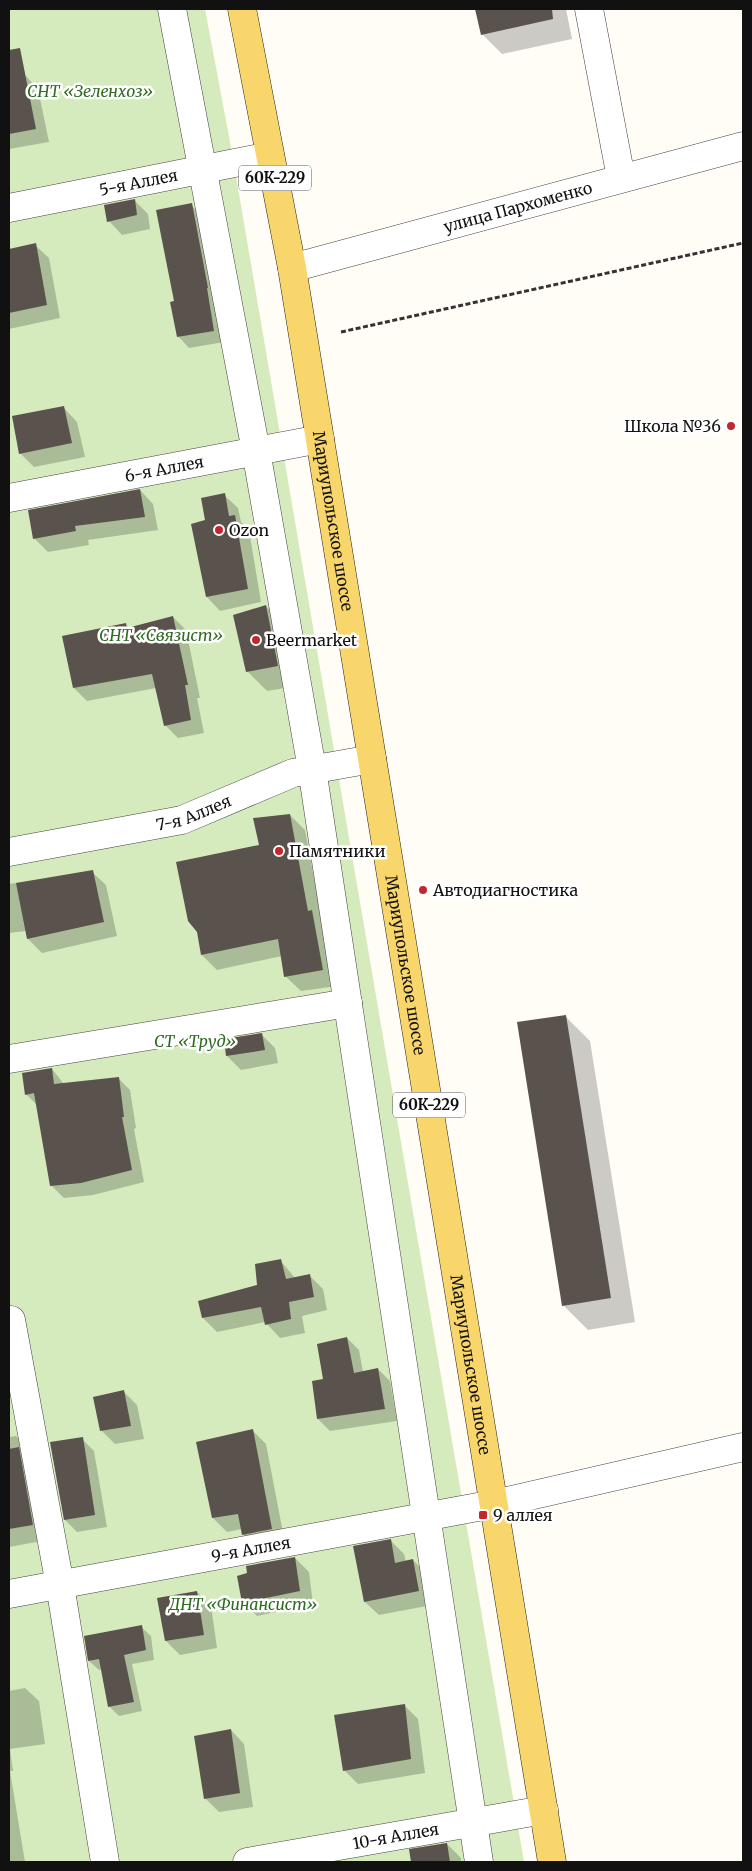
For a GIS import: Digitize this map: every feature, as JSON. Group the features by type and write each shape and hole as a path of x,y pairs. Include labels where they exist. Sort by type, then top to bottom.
{"main road":[{"name":"Мариупольское шоссе","path":"242,9 292,268 552,1862"}],"street":[{"path":"172,9 256,451 312,769 428,1517 478,1862"},
{"path":"589,9 620,178"},
{"name":"улица Пархоменко","path":"292,268 743,146"},
{"name":"5-я Аллея","path":"9,208 270,156"},
{"name":"6-я Аллея","path":"9,498 320,439"},
{"name":"7-я Аллея","path":"9,852 182,820 293,772 372,758"},
{"path":"9,1059 348,1002"},
{"path":"11,1320 60,1585 105,1862"},
{"name":"9-я Аллея","path":"9,1594 494,1504 743,1447"},
{"name":"10-я Аллея","path":"247,1862 544,1810"}],"path":[{"path":"341,332 743,243"}],"green space":[{"path":"9,9 205,9 231,147 524,1862 9,1862"}],"building":[{"path":"475,9 552,9 553,19 481,35"},
{"path":"20,48 36,129 9,134 9,50"},
{"path":"135,199 137,215 107,222 104,205"},
{"path":"192,203 214,331 177,337 170,302 174,301 156,210"},
{"path":"36,243 47,305 9,313 9,249"},
{"path":"64,406 72,443 19,454 12,416"},
{"path":"140,489 145,517 75,526 76,531 33,539 28,510"},
{"path":"225,493 229,516 235,515 248,589 206,597 191,524 205,520 201,498"},
{"name":"Beermarket","path":"266,605 278,666 246,672 233,615"},
{"path":"173,616 188,685 185,685 191,720 164,726 152,674 73,688 62,636 126,623 127,628"},
{"path":"290,814 308,911 312,910 323,970 284,977 278,939 201,955 197,932 188,921 176,862 259,845 253,818"},
{"path":"93,870 104,922 27,939 16,883"},
{"path":"566,1015 611,1298 562,1306 517,1022"},
{"path":"262,1033 265,1050 226,1056 224,1039"},
{"path":"52,1068 54,1084 119,1077 124,1117 122,1117 132,1170 81,1183 50,1186 34,1093 25,1095 22,1073"},
{"path":"281,1259 286,1279 310,1274 314,1297 289,1302 291,1319 265,1325 261,1307 202,1318 198,1301 257,1285 255,1264"},
{"path":"347,1337 354,1373 378,1368 385,1409 317,1419 312,1381 323,1379 317,1344"},
{"path":"124,1390 131,1426 100,1431 93,1397"},
{"path":"253,1429 272,1529 242,1535 238,1514 212,1518 196,1442"},
{"path":"83,1437 95,1515 64,1520 50,1442"},
{"path":"19,1447 33,1525 9,1529 9,1449"},
{"path":"391,1539 395,1563 413,1559 419,1591 364,1602 353,1546"},
{"path":"295,1557 300,1591 242,1603 237,1576 247,1573 246,1566"},
{"path":"197,1591 204,1635 165,1641 157,1598"},
{"path":"142,1625 146,1650 124,1655 134,1702 108,1707 99,1659 88,1661 84,1636"},
{"path":"405,1704 411,1759 343,1771 334,1715"},
{"path":"231,1729 240,1793 204,1799 194,1736"},
{"path":"447,1843 450,1862 411,1862 409,1849"}],"place":[{"name":"Школа №36","path":"731,426"},
{"name":"Ozon","path":"219,530"},
{"name":"Beermarket","path":"256,640"},
{"name":"Памятники","path":"279,851"},
{"name":"Автодиагностика","path":"423,890"},
{"name":"9 аллея","path":"483,1515"}],"park label":[{"name":"СНТ «Зеленхоз»","path":"90,91"},
{"name":"СНТ «Связист»","path":"161,635"},
{"name":"СТ «Труд»","path":"195,1041"},
{"name":"ДНТ «Финансист»","path":"243,1604"}]}
